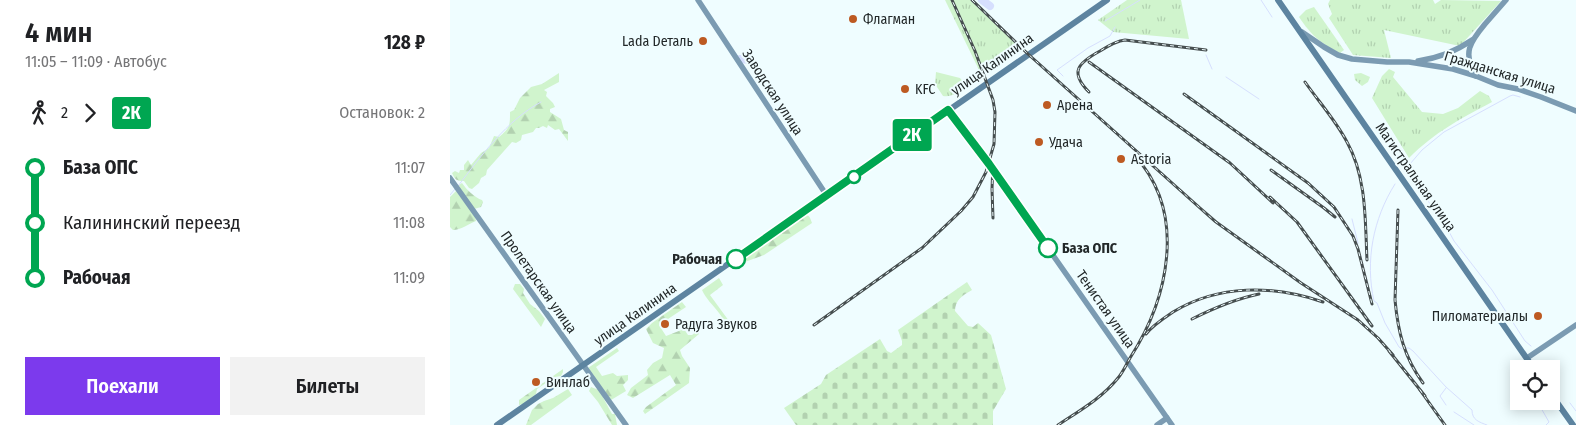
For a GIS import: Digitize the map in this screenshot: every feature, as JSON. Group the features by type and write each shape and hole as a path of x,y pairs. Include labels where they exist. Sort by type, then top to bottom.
{"main road":[{"name":"улица Калинина","path":"498,425 1107,0"},
{"name":"Магистральная улица","path":"1278,0 1302,32 1526,358"},
{"path":"1560,407 1573,425"}],"street":[{"name":"Заводская улица","path":"698,0 827,196"},
{"path":"1409,62 1431,59 1461,48 1473,39 1506,0"},
{"name":"Гражданская улица","path":"1302,32 1324,48 1338,55 1352,59 1409,62 1453,69 1498,85 1518,89 1576,111"},
{"path":"1473,39 1468,55 1476,76"},
{"name":"Тенистая улица","path":"948,110 989,164 1172,425"},
{"name":"Пролетарская улица","path":"450,178 626,425"},
{"path":"1526,358 1576,324"},
{"path":"1157,425 1167,418"}],"green space":[{"path":"945,0 970,0 1017,45 980,72"},
{"path":"1127,0 1181,0 1189,39 1113,32 1098,20"},
{"path":"1330,0 1433,0 1435,4 1441,0 1501,1 1460,46 1384,30 1391,58 1353,55 1329,18 1332,14 1328,4"},
{"path":"1314,7 1344,50 1340,53 1316,38 1299,17 1306,10"},
{"path":"1389,69 1395,72 1393,77 1422,112 1443,114 1458,108 1480,91 1489,96 1492,102 1438,133 1409,158 1372,98 1382,76"},
{"path":"936,72 960,78 966,86 952,95 943,96 935,84"},
{"path":"559,73 559,82 544,90 547,92 546,96 555,107 550,109 550,112 561,119 564,130 568,132 568,141 559,129 555,130 548,125 547,128 543,126 536,128 533,132 522,135 521,140 516,143 512,142 487,170 486,175 472,189 464,181 455,179 452,173 455,171 459,173 460,170 464,170 464,165 468,160 471,165 481,153 489,148 494,136 499,137 507,129 510,112 514,110 520,98 531,87 542,84"},
{"path":"1361,73 1370,77 1368,82 1362,86 1355,80 1354,74"},
{"path":"462,183 471,193 482,200 481,207 474,209 460,189 459,185"},
{"path":"456,191 475,216 476,221 453,230 450,227 450,197"},
{"path":"804,214 809,216 812,223 764,255 745,262 735,269 732,265"},
{"path":"719,278 723,285 710,295 729,321 736,324 734,332 702,290"},
{"path":"967,282 972,290 958,301 955,311 968,326 973,327 978,323 991,335 1006,389 993,411 993,425 796,425 784,408 821,384 826,375 880,339 887,351 891,353 902,345 898,330"},
{"path":"515,284 520,284 530,304 545,319 541,327 513,289"},
{"path":"682,302 686,307 659,325 666,336 684,329 688,335 692,335 698,330 699,334 680,350 690,368 689,383 645,414 643,411 646,407 676,385 670,375 633,398 627,395 631,388 648,375 647,370 653,363 662,358 664,348 653,343 646,329"},
{"path":"617,348 619,351 596,367 602,376 613,373 617,376 628,375 628,380 623,385 626,391 611,400 588,368"},
{"path":"563,369 561,376 555,377 537,389 536,394 519,405 519,400"},
{"path":"591,387 599,390 612,414 615,414 617,425 612,425 589,391"},
{"path":"568,389 572,395 531,425 526,425 532,410 538,404"}],"waterway":[{"path":"982,0 990,6"},
{"path":"1105,21 1140,0"},
{"path":"1261,0 1272,17"},
{"path":"1063,76 1057,70 1088,48 1110,36 1115,27"},
{"path":"980,75 994,67 1001,59 1013,54 1025,42"},
{"path":"1206,55 1212,69"},
{"path":"740,59 750,60"},
{"path":"1226,77 1259,99"},
{"path":"1404,171 1422,150 1444,132 1510,96 1520,97"},
{"path":"458,186 495,140 517,118 541,102"},
{"path":"1395,184 1387,197 1376,226 1370,271 1374,301 1377,303 1385,323 1402,349"},
{"path":"1418,187 1446,226 1454,241 1492,290 1525,341 1531,346"},
{"path":"450,195 455,189"},
{"path":"1352,219 1358,243"},
{"path":"1406,348 1413,351 1446,387 1472,410 1476,420 1487,425"},
{"path":"1446,388 1440,396 1446,405"},
{"path":"1570,403 1576,411"},
{"path":"1542,410 1549,422 1546,425"},
{"path":"1454,412 1474,425"}],"railway":[{"path":"814,325 922,248 973,197 986,172 994,144 995,112 993,100 975,51 952,0"},
{"path":"972,0 1028,54 1216,222 1301,283 1358,320 1393,355"},
{"path":"1089,92 1079,79 1079,68 1092,55 1118,41 1125,40 1206,50"},
{"path":"1089,62 1230,163 1273,203"},
{"path":"1305,82 1338,127 1354,156 1364,200 1367,260"},
{"path":"1184,94 1308,183 1334,207 1353,236 1372,304"},
{"path":"1058,425 1098,398 1120,376 1143,335 1154,310 1162,283 1167,257 1167,230 1162,204 1152,179 1135,156"},
{"path":"993,164 993,218"},
{"path":"1271,170 1335,217"},
{"path":"1270,197 1297,222 1372,326"},
{"path":"1398,210 1396,312 1403,344 1411,364 1423,383"},
{"path":"1146,334 1162,319 1173,312 1209,296 1227,292 1266,290 1285,292 1323,302"},
{"path":"1192,319 1225,304 1259,294"},
{"path":"1389,351 1425,396"},
{"path":"1420,390 1445,425"}],"bus line":[{"name":"2К","path":"736,259 948,110 989,164 1048,248"}],"place":[{"name":"Флагман","path":"853,19"},
{"name":"Lada Dеталь","path":"703,41"},
{"name":"KFC","path":"905,89"},
{"name":"Арена","path":"1047,105"},
{"name":"Удача","path":"1039,142"},
{"name":"Astoria","path":"1121,159"},
{"name":"База ОПС","path":"1048,248"},
{"name":"Рабочая","path":"736,259"},
{"name":"Пиломатериалы","path":"1538,316"},
{"name":"Радуга Звуков","path":"665,324"},
{"name":"Винлаб","path":"536,382"}]}
